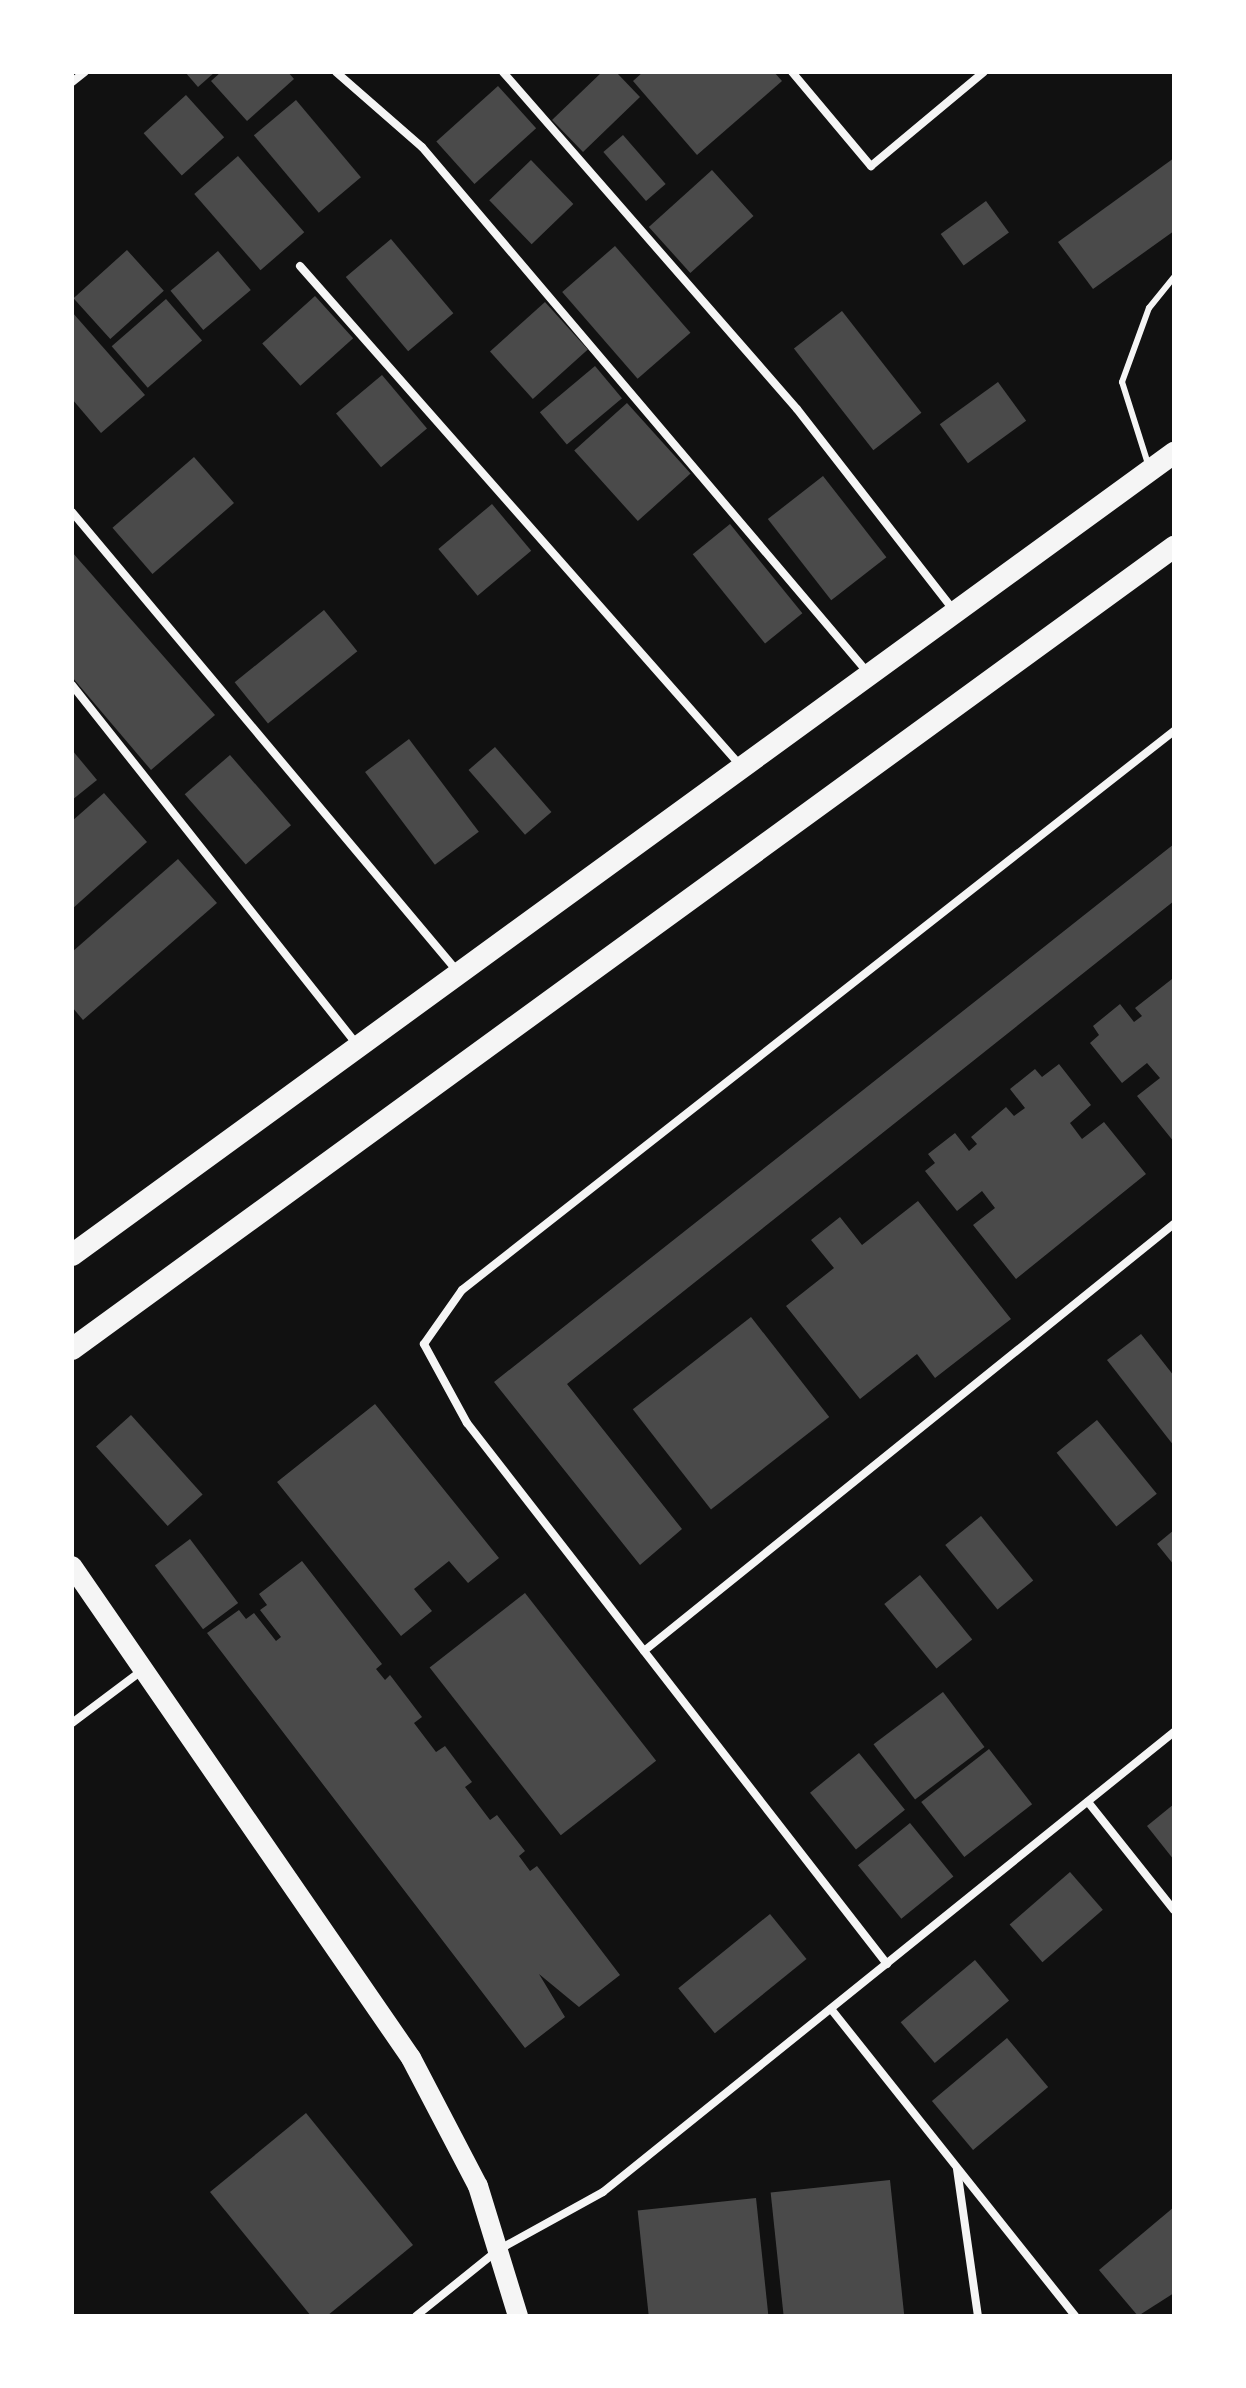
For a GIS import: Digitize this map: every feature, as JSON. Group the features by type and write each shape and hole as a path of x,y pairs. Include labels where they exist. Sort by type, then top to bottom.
{"highway":[{"path":"72,1255 739,764 869,675 1174,453"},
{"path":"72,1349 1174,547"}],"main road":[{"path":"72,1566 411,2058 478,2186 518,2316"}],"street":[{"path":"72,82 85,72"},
{"path":"336,72 422,147 869,675"},
{"path":"503,72 797,409 955,612"},
{"path":"792,72 871,166 984,72"},
{"path":"300,266 739,764"},
{"path":"72,512 459,973"},
{"path":"72,685 358,1046"},
{"path":"887,1964 467,1423 424,1344 462,1290 1174,731"},
{"path":"644,1651 1174,1224"},
{"path":"72,1723 145,1669"},
{"path":"416,2316 498,2250 603,2192 1174,1732"},
{"path":"1088,1802 1174,1910"},
{"path":"831,2009 1075,2316"},
{"path":"957,2168 978,2316"}],"lane":[{"path":"1150,470 1122,382 1149,308 1174,277"}],"building":[{"path":"185,72 215,72 198,87"},
{"path":"221,72 288,72 294,79 247,121 211,81"},
{"path":"602,72 616,72 640,97 583,152 552,120"},
{"path":"643,72 774,72 782,81 697,155 633,81"},
{"path":"498,86 536,128 474,184 436,142"},
{"path":"186,95 224,137 182,175 144,133"},
{"path":"296,100 361,177 319,213 254,135"},
{"path":"623,135 666,184 646,201 603,152"},
{"path":"238,156 304,232 260,270 194,194"},
{"path":"1174,158 1174,231 1093,289 1058,242"},
{"path":"531,160 573,204 532,244 489,200"},
{"path":"712,170 753,216 690,273 649,227"},
{"path":"986,201 1009,233 964,265 941,234"},
{"path":"391,239 453,313 408,351 346,277"},
{"path":"615,246 690,333 638,379 562,292"},
{"path":"127,250 164,291 110,339 73,298"},
{"path":"218,251 251,290 203,330 171,291"},
{"path":"315,296 353,338 300,386 262,344"},
{"path":"166,299 202,341 148,388 112,346"},
{"path":"545,302 588,350 533,399 490,352"},
{"path":"842,311 921,413 873,450 794,349"},
{"path":"72,312 145,395 101,433 72,399"},
{"path":"595,366 622,398 567,444 540,412"},
{"path":"382,375 427,429 381,467 336,414"},
{"path":"998,382 1026,421 968,463 940,424"},
{"path":"627,403 691,474 638,521 574,451"},
{"path":"194,457 234,503 153,574 112,528"},
{"path":"823,476 886,557 831,600 768,519"},
{"path":"492,504 531,551 478,596 438,549"},
{"path":"730,524 802,613 765,644 693,554"},
{"path":"72,552 215,715 151,770 72,677"},
{"path":"324,610 357,651 268,724 235,682"},
{"path":"409,739 479,832 435,865 365,772"},
{"path":"495,747 551,812 525,835 469,770"},
{"path":"72,750 97,780 72,800"},
{"path":"230,755 291,825 246,865 185,794"},
{"path":"104,793 147,842 72,909 72,821"},
{"path":"1174,844 1174,901 567,1384 682,1529 640,1565 494,1382"},
{"path":"178,859 217,903 83,1020 72,1007 72,952"},
{"path":"1172,979 1174,1142 1137,1096 1160,1078 1147,1063 1122,1083 1090,1043 1099,1035 1093,1026 1120,1004 1134,1022 1142,1016 1135,1008"},
{"path":"1059,1064 1091,1105 1070,1123 1082,1139 1104,1122 1146,1174 1016,1279 973,1225 995,1208 982,1191 957,1211 925,1171 935,1163 928,1154 955,1133 969,1151 977,1144 971,1137 1006,1107 1014,1116 1025,1108 1010,1089 1035,1069 1042,1077"},
{"path":"918,1201 1011,1319 935,1378 917,1354 860,1399 786,1306 834,1268 811,1240 840,1217 862,1245"},
{"path":"751,1317 829,1417 711,1509 633,1409"},
{"path":"1141,1334 1174,1376 1174,1446 1107,1360"},
{"path":"375,1404 499,1558 468,1583 449,1561 414,1589 432,1611 401,1636 277,1482"},
{"path":"131,1415 203,1495 168,1526 96,1446"},
{"path":"1097,1420 1157,1494 1116,1527 1057,1453"},
{"path":"981,1516 1033,1581 997,1609 945,1545"},
{"path":"1174,1530 1174,1565 1157,1544"},
{"path":"190,1539 238,1603 203,1629 155,1565"},
{"path":"302,1561 382,1664 376,1669 385,1680 390,1675 422,1717 414,1723 436,1752 445,1746 472,1782 465,1787 490,1820 497,1815 525,1851 519,1856 530,1871 537,1866 620,1975 579,2007 539,1974 565,2017 525,2048 207,1633 239,1610 246,1619 254,1613 276,1641 281,1637 260,1610 267,1605 259,1594"},
{"path":"920,1575 972,1640 936,1668 884,1604"},
{"path":"525,1593 656,1761 561,1835 430,1667"},
{"path":"943,1692 985,1747 915,1799 874,1744"},
{"path":"989,1749 1032,1804 964,1857 921,1802"},
{"path":"859,1753 905,1810 856,1849 810,1793"},
{"path":"1174,1804 1174,1860 1147,1826"},
{"path":"910,1823 953,1877 901,1919 858,1865"},
{"path":"1070,1872 1103,1910 1042,1962 1010,1924"},
{"path":"770,1914 807,1959 715,2033 678,1988"},
{"path":"975,1960 1009,2001 935,2063 901,2022"},
{"path":"1007,2038 1048,2087 973,2150 932,2101"},
{"path":"306,2113 413,2245 327,2316 311,2316 210,2192"},
{"path":"890,2180 904,2316 784,2316 771,2193"},
{"path":"756,2198 768,2316 649,2316 638,2210"},
{"path":"1174,2207 1174,2293 1138,2316 1099,2270"}]}
